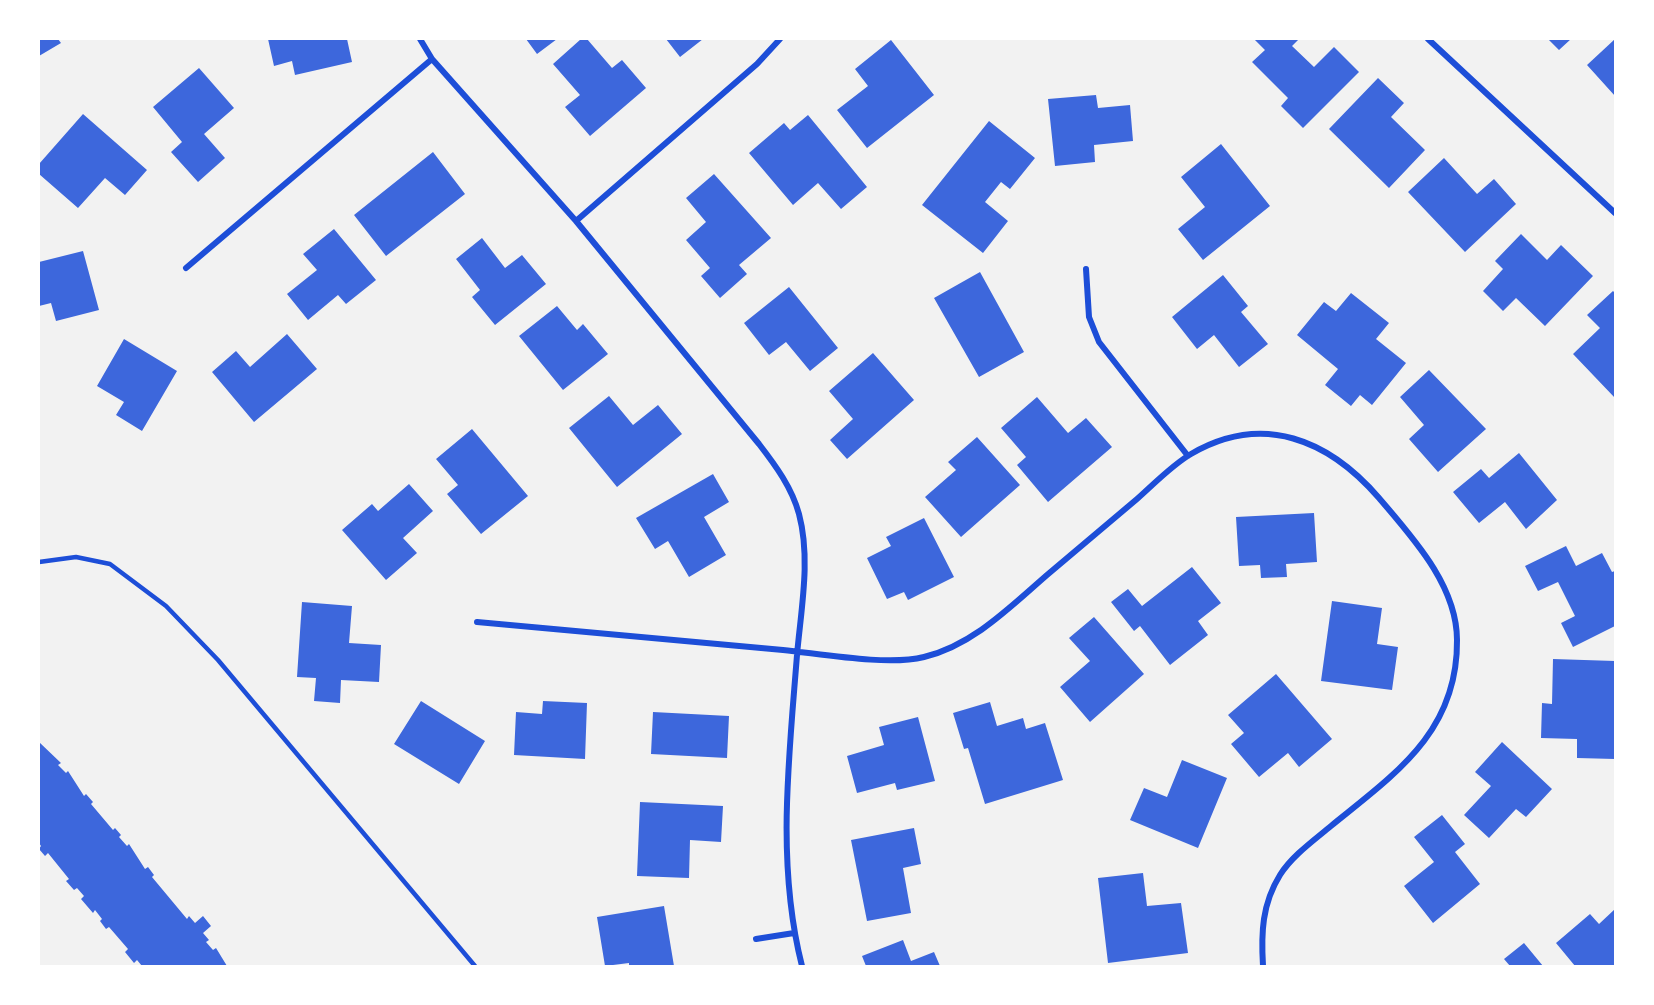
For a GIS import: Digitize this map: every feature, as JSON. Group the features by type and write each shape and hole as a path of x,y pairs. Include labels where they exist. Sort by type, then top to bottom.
{"street":[{"path":"420,39 432,59 576,221 759,444 789,488 799,514 804,546 786,821 794,933 802,966"},
{"path":"576,221 757,64 780,39"},
{"path":"1428,39 1615,213"},
{"path":"186,268 432,59"},
{"path":"1086,269 1089,317 1095,336 1111,360 1188,456"},
{"path":"477,622 797,652 908,659 934,654 964,640 1006,610 1188,456 1231,437 1271,434 1292,437 1315,445 1341,460 1367,485 1422,553 1445,591 1456,625 1457,645 1452,685 1432,731 1412,758 1288,864 1274,887 1262,924 1263,966"},
{"path":"756,939 794,933"}],"lane":[{"path":"39,562 76,557 110,564 166,606 218,660 476,966"}],"building":[{"path":"39,39 58,39 61,43 39,56"},
{"path":"268,39 347,39 352,62 295,75 292,61 274,66"},
{"path":"526,39 557,39 537,54"},
{"path":"581,39 587,39 612,68 622,60 646,88 590,136 565,107 580,95 553,64"},
{"path":"666,39 703,39 680,57"},
{"path":"1254,39 1299,39 1292,46 1314,67 1334,47 1359,72 1303,128 1281,106 1288,98 1252,62 1265,50"},
{"path":"1548,39 1571,39 1559,50"},
{"path":"1615,39 1615,96 1587,65"},
{"path":"891,40 934,95 867,148 837,110 868,86 855,69"},
{"path":"199,68 234,108 204,134 225,158 198,182 171,152 182,142 153,107"},
{"path":"1378,78 1404,103 1391,117 1425,150 1389,188 1329,129"},
{"path":"1096,95 1098,108 1130,105 1133,141 1094,145 1095,162 1055,166 1048,99"},
{"path":"83,114 147,170 125,195 105,178 78,208 39,174 39,164"},
{"path":"808,115 867,187 841,209 818,183 793,205 749,153 784,123 790,130"},
{"path":"989,121 1035,158 1010,189 1001,182 985,202 1008,221 983,253 922,205"},
{"path":"1221,144 1270,206 1203,260 1178,229 1205,207 1181,177"},
{"path":"433,152 465,194 386,256 354,215"},
{"path":"1444,158 1477,194 1494,179 1516,204 1465,252 1408,192"},
{"path":"714,174 771,238 739,265 747,274 720,298 701,276 710,268 686,240 706,222 686,198"},
{"path":"334,229 376,280 346,304 338,295 308,320 287,294 317,270 303,254"},
{"path":"1521,234 1547,260 1561,245 1593,276 1545,326 1516,298 1503,311 1483,291 1503,269 1495,261"},
{"path":"482,238 505,268 522,255 546,284 495,325 472,297 480,290 456,259"},
{"path":"83,251 99,310 56,321 51,303 39,306 39,262"},
{"path":"980,272 1024,352 979,377 934,298"},
{"path":"1223,275 1248,306 1241,312 1268,344 1239,367 1214,335 1197,349 1172,317"},
{"path":"789,287 838,348 810,371 786,342 769,355 744,323"},
{"path":"1613,291 1615,293 1615,398 1573,354 1600,328 1587,315"},
{"path":"1351,293 1389,323 1376,339 1406,363 1372,405 1360,395 1351,406 1325,385 1338,369 1297,335 1324,302 1336,311"},
{"path":"557,306 577,330 583,324 608,354 563,390 519,336"},
{"path":"287,334 317,369 254,422 212,372 236,351 250,367"},
{"path":"124,339 177,371 142,431 116,415 124,402 97,386"},
{"path":"873,353 914,400 847,459 830,440 853,419 829,391"},
{"path":"1429,370 1486,429 1438,472 1409,439 1424,425 1400,397"},
{"path":"609,396 633,425 658,405 682,434 617,487 569,428"},
{"path":"1037,397 1068,433 1086,418 1112,447 1048,502 1017,465 1026,457 1001,428"},
{"path":"472,429 528,496 481,534 447,494 458,485 436,459"},
{"path":"977,437 1020,485 961,537 925,497 956,470 948,462"},
{"path":"1519,453 1557,500 1526,529 1505,502 1479,523 1453,492 1481,469 1489,478"},
{"path":"713,474 729,502 704,517 726,555 689,577 668,541 655,549 636,518"},
{"path":"409,484 433,511 403,538 417,553 386,580 342,530 372,504 378,511"},
{"path":"1314,513 1317,562 1286,564 1287,577 1261,578 1260,565 1239,566 1236,517"},
{"path":"924,518 954,577 908,600 904,592 887,599 867,558 891,546 886,537"},
{"path":"1566,546 1576,566 1602,553 1612,572 1615,571 1615,626 1573,647 1561,623 1575,616 1558,582 1538,591 1525,566"},
{"path":"1192,567 1221,603 1198,621 1208,635 1170,665 1140,626 1134,631 1111,602 1128,589 1142,606"},
{"path":"1332,601 1382,608 1377,644 1398,647 1392,690 1321,681"},
{"path":"302,602 352,606 349,643 381,645 379,682 341,680 340,703 314,701 316,678 297,677"},
{"path":"1094,617 1144,674 1090,722 1060,687 1090,661 1069,638"},
{"path":"1553,659 1615,661 1615,759 1577,758 1577,739 1541,738 1542,703 1552,704"},
{"path":"1276,674 1332,739 1299,767 1288,753 1259,777 1231,744 1244,733 1228,715"},
{"path":"421,701 485,741 459,784 394,744"},
{"path":"543,701 587,703 585,759 514,755 516,712 542,714"},
{"path":"990,702 997,726 1023,718 1026,729 1045,723 1063,780 985,804 968,748 964,749 953,713"},
{"path":"653,712 729,716 727,758 651,754"},
{"path":"918,717 935,781 897,790 895,783 857,793 847,756 884,745 879,727"},
{"path":"39,742 61,763 58,765 66,773 68,771 84,796 86,794 93,802 91,804 113,830 115,828 121,835 119,837 127,846 129,844 145,869 148,867 154,875 152,877 187,919 189,916 195,923 203,916 211,926 203,933 209,940 206,942 213,950 216,948 227,966 142,966 137,960 134,963 125,952 128,949 109,927 106,929 95,910 93,913 81,899 84,896 66,881 69,879 48,853 45,856 39,849 41,846 39,843"},
{"path":"1502,742 1552,789 1526,817 1516,809 1489,838 1464,815 1491,786 1475,772"},
{"path":"1182,760 1227,778 1198,848 1130,820 1144,788 1167,797"},
{"path":"640,802 723,806 721,842 690,840 689,878 637,876"},
{"path":"1442,815 1465,844 1455,852 1480,884 1433,923 1404,886 1434,862 1414,837"},
{"path":"914,828 921,864 903,868 911,913 867,921 851,840"},
{"path":"1143,873 1147,906 1181,903 1188,953 1108,963 1098,878"},
{"path":"664,906 674,966 629,966 629,963 605,966 597,917"},
{"path":"1615,909 1615,966 1575,966 1556,943 1590,914 1599,924"},
{"path":"903,940 911,961 934,952 940,966 866,966 862,956"},
{"path":"1524,943 1543,966 1510,966 1504,959"}]}
